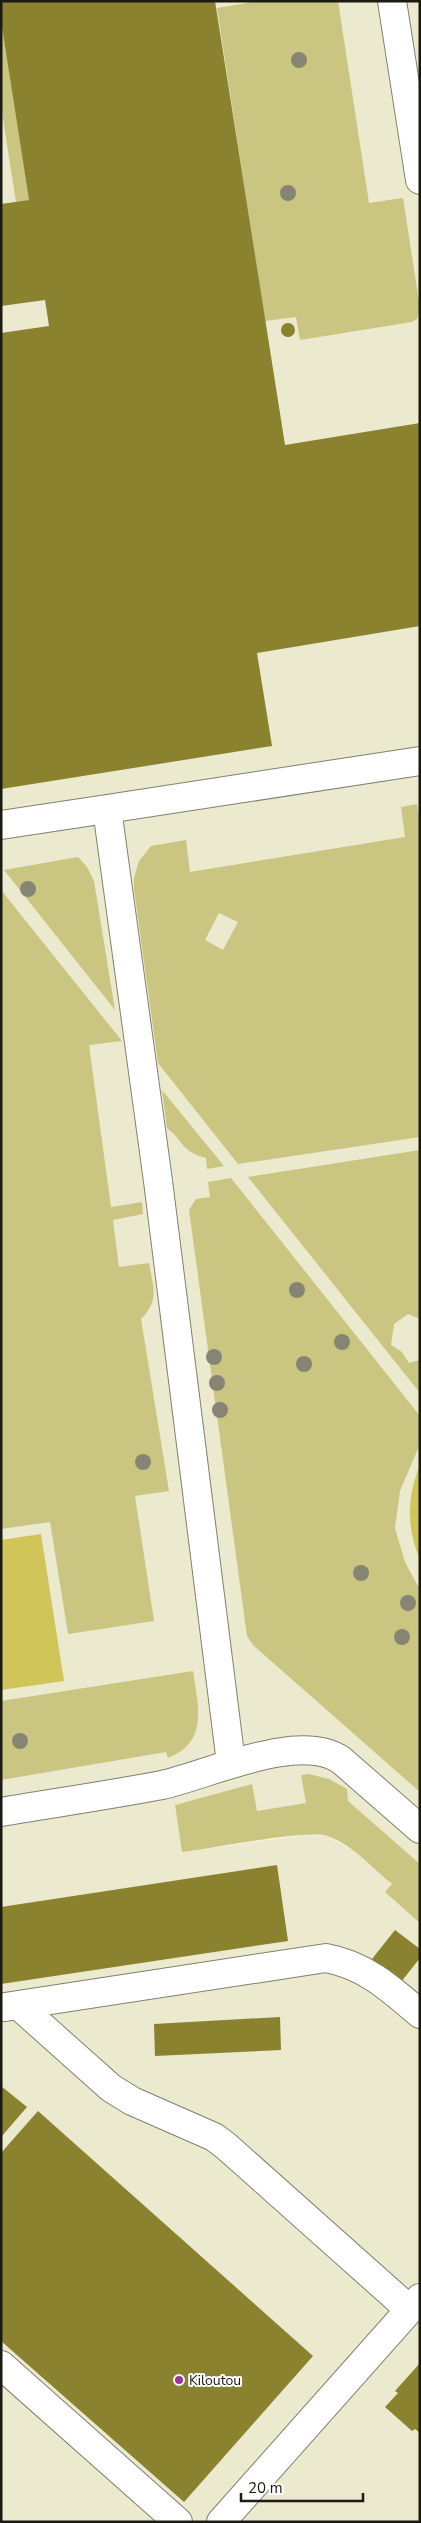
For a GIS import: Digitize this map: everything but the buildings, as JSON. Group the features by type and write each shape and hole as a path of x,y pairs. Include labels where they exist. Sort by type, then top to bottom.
{"lane":[{"path":"392,1 420,180"},
{"path":"1,825 420,761"},
{"path":"107,809 158,1181 231,1763"},
{"path":"1,1812 172,1782 231,1763 306,1750 332,1753 420,1829"},
{"path":"9,2006 326,1958 345,1961 362,1969 381,1981 420,2014"},
{"path":"9,2006 111,2088 132,2102 214,2137 415,2304 221,2522"},
{"path":"1,2365 178,2522"}],"shaded area":[{"path":"1,1 420,1 420,1864 348,1801 338,1784 318,1776 309,1774 306,1803 257,1811 251,1785 175,1805 182,1852 305,1835 327,1836 355,1852 392,1885 385,1892 420,1923 420,2522 1,2522"},
{"path":"259,1 338,1 369,203 403,198 420,308 417,319 412,322 300,340 296,317 265,321 217,8"},
{"path":"1,21 29,200 16,202 1,106"},
{"path":"417,804 420,823 420,1137 238,1164 158,1063 134,889 134,878 139,861 151,846 186,840 190,872 405,837 401,807","holes":["219,913 238,922 223,950 205,940"]},
{"path":"78,857 87,867 94,881 115,1010 4,870"},
{"path":"1,890 122,1041 89,1045 111,1207 142,1202 143,1214 113,1220 119,1267 149,1263 154,1293 151,1306 141,1319 169,1491 135,1496 154,1621 68,1634 50,1522 1,1529"},
{"path":"162,1090 224,1166 207,1169 206,1158 192,1153 167,1128"},
{"path":"420,1150 420,1319 408,1314 394,1324 391,1345 402,1352 409,1363 420,1360 420,1393 248,1177"},
{"path":"231,1178 420,1416 420,1444 400,1491 395,1528 405,1562 420,1590 420,1792 253,1645 247,1636 189,1210 196,1199 210,1197 208,1182"},
{"path":"420,1465 420,1559 412,1536 410,1512 413,1488"},
{"path":"41,1534 64,1681 1,1690 1,1540"},
{"path":"193,1671 198,1722 190,1743 181,1751 168,1758 166,1752 1,1780 1,1701"},
{"path":"309,1774 329,1779 347,1789 348,1801 420,1864 420,1923 385,1892 392,1884 353,1850 327,1836 300,1835 280,1837 182,1852 175,1805 252,1784 257,1811 306,1803 301,1775"}],"place":[{"name":"Kiloutou","path":"179,2380"}]}
